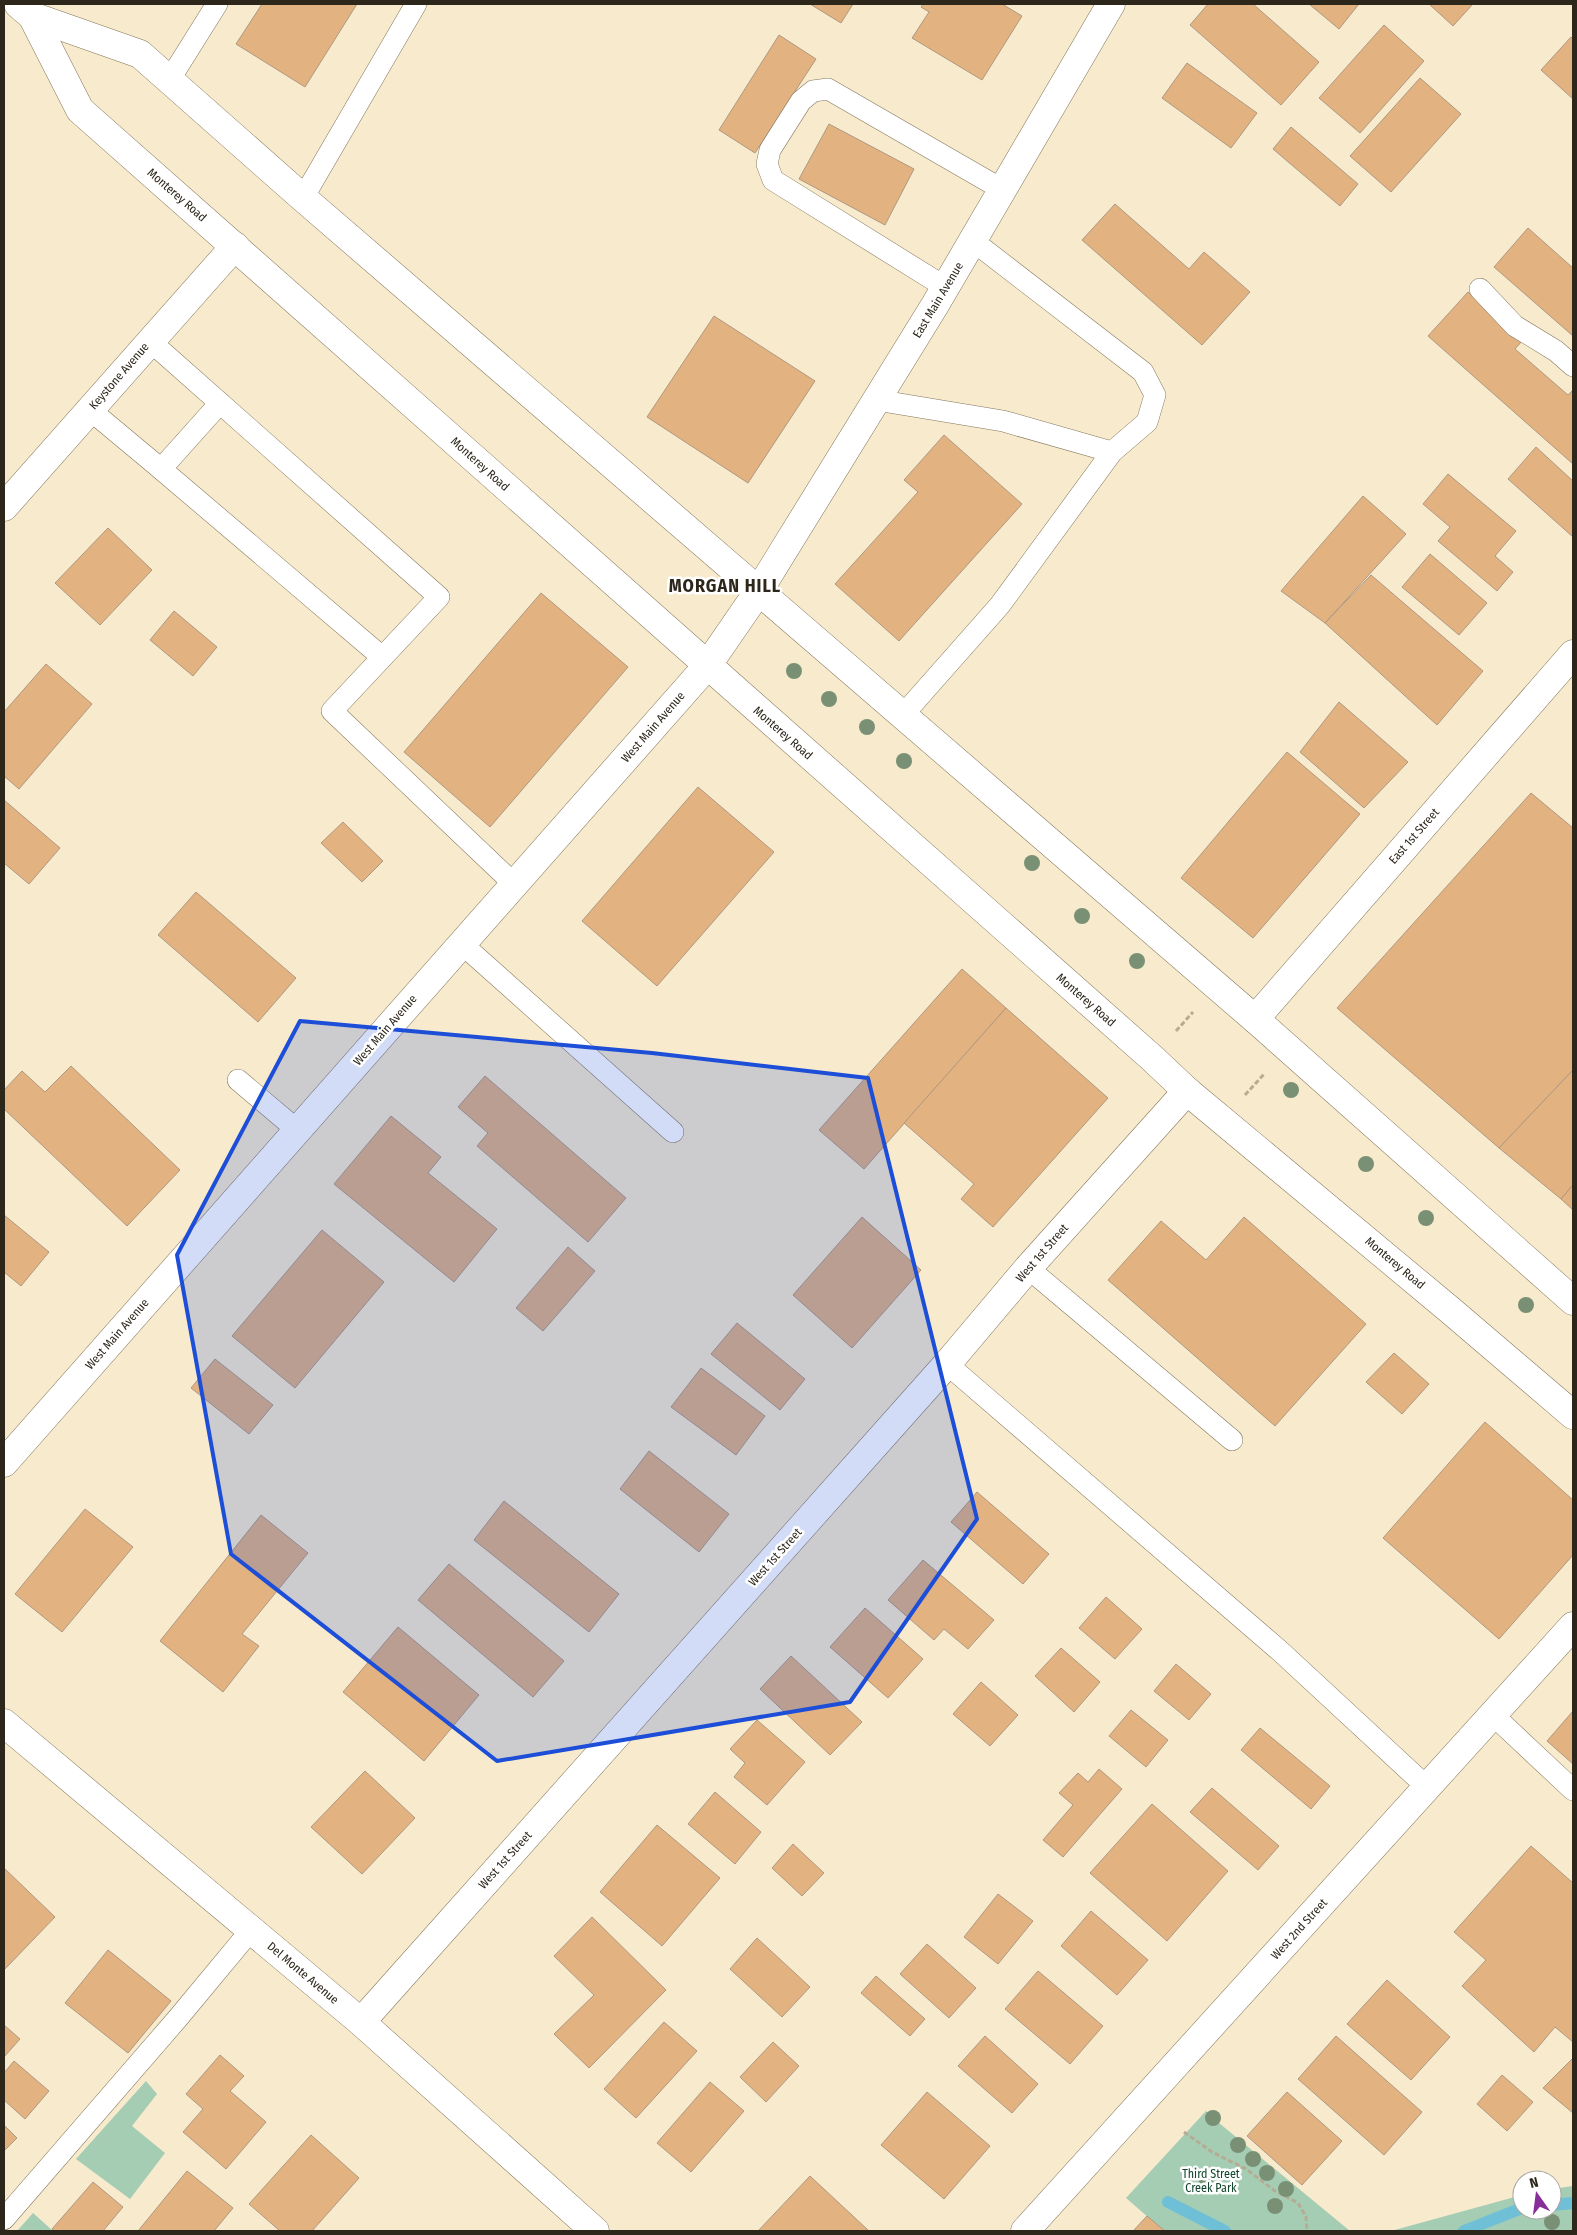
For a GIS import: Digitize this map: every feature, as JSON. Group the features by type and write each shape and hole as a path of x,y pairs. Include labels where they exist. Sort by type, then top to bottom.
{"main road":[{"name":"East Main Avenue","path":"758,592 946,287 1108,5"},
{"name":"Monterey Road","path":"30,8 140,54 170,79 303,198 1255,1019 1573,1300"},
{"name":"Monterey Road","path":"30,8 80,110 1187,1091 1299,1183 1573,1415"},
{"name":"Keystone Avenue","path":"4,507 235,246"},
{"name":"West Main Avenue","path":"4,1463 707,666 758,592"},
{"name":"East 1st Street","path":"1255,1019 1573,654"},
{"name":"West 1st Street","path":"361,2022 947,1364 1028,1268 1187,1091"},
{"name":"West 2nd Street","path":"1025,2231 1573,1626"},
{"name":"Del Monte Avenue","path":"4,1723 361,2022 595,2231"}],"lane":[{"path":"170,79 217,4"},
{"path":"303,198 416,4"},
{"path":"946,287 773,180 768,164 770,150 801,101 814,91 828,89 1002,190"},
{"path":"902,716 1000,605 1112,452 1147,422 1155,395 1143,372 973,240"},
{"path":"1480,289 1515,326 1556,351 1573,366"},
{"path":"150,341 439,597 332,711 514,884"},
{"path":"876,400 1003,421 1112,452"},
{"path":"161,469 220,404"},
{"path":"89,409 382,657"},
{"path":"462,944 673,1132"},
{"path":"238,1080 297,1130"},
{"path":"1028,1268 1232,1440"},
{"path":"947,1364 1280,1651 1428,1788"},
{"path":"1493,1715 1573,1790"},
{"path":"4,2220 251,1930"}],"path":[{"path":"1170,1037 1193,1012"},
{"path":"1242,1099 1270,1068"},
{"path":"1184,2132 1212,2152 1246,2169 1274,2191 1298,2203 1306,2217 1307,2231"}],"highlighted area":[{"path":"300,1021 652,1053 868,1078 977,1519 850,1702 497,1761 231,1554 177,1255"}],"green space":[{"path":"146,2081 157,2094 132,2126 165,2153 130,2199 76,2159"},
{"name":"Third Street Creek Park","path":"1206,2111 1350,2231 1164,2231 1126,2198"},
{"path":"1573,2186 1573,2231 1391,2231 1512,2198 1512,2220 1562,2220 1562,2188"},
{"path":"33,2213 53,2231 17,2231"}],"building":[{"path":"262,4 357,4 305,87 236,44"},
{"path":"810,4 853,4 841,23"},
{"path":"923,4 1002,4 1022,16 982,80 912,38 929,12 921,7"},
{"path":"1208,4 1253,4 1319,62 1281,105 1190,25"},
{"path":"1309,4 1359,4 1339,29"},
{"path":"1429,4 1473,4 1453,26"},
{"path":"1384,25 1424,61 1360,133 1319,98"},
{"path":"779,35 816,59 755,153 719,130"},
{"path":"1571,37 1573,39 1573,99 1541,70"},
{"path":"1187,63 1257,113 1231,148 1162,98"},
{"path":"1420,78 1461,114 1391,192 1350,156"},
{"path":"829,124 914,169 885,225 799,179"},
{"path":"1291,127 1358,184 1340,206 1273,149"},
{"path":"1115,204 1189,269 1204,252 1250,292 1202,345 1082,240"},
{"path":"1528,228 1573,268 1573,336 1494,267"},
{"path":"1468,292 1522,341 1515,349 1568,395 1573,390 1573,464 1428,336"},
{"path":"714,316 815,381 748,483 647,417"},
{"path":"944,435 1022,504 899,641 835,584 918,492 904,480"},
{"path":"1536,447 1573,481 1573,537 1508,479"},
{"path":"1448,474 1516,531 1495,556 1513,572 1497,591 1438,541 1450,527 1423,504"},
{"path":"1363,496 1406,534 1325,623 1281,591"},
{"path":"108,528 152,570 100,625 55,583"},
{"path":"1430,554 1487,603 1459,635 1402,587"},
{"path":"1371,575 1483,671 1437,725 1325,623"},
{"path":"541,593 628,667 490,827 404,752"},
{"path":"174,611 217,647 193,676 150,640"},
{"path":"46,664 92,704 19,789 4,776 4,712"},
{"path":"1339,702 1408,762 1364,808 1300,752"},
{"path":"1287,752 1360,814 1253,938 1181,878"},
{"path":"698,787 774,852 657,986 582,921"},
{"path":"1531,793 1573,828 1573,1070 1499,1148 1337,1008"},
{"path":"4,800 60,848 29,884 4,863"},
{"path":"343,822 383,861 362,882 321,843"},
{"path":"196,892 296,978 258,1022 158,935"},
{"path":"962,969 1006,1008 864,1169 819,1130"},
{"path":"1006,1008 1108,1098 993,1227 961,1199 974,1184 904,1123"},
{"path":"71,1066 180,1170 127,1226 4,1109 4,1090 22,1071 45,1092"},
{"path":"1573,1070 1573,1185 1561,1199 1499,1148"},
{"path":"485,1076 626,1198 588,1242 477,1146 488,1133 458,1107"},
{"path":"391,1116 441,1157 428,1173 497,1229 454,1282 334,1184"},
{"path":"1573,1185 1573,1210 1561,1199"},
{"path":"4,1215 49,1252 21,1286 4,1272"},
{"path":"862,1217 921,1270 852,1348 793,1295"},
{"path":"1244,1217 1366,1324 1275,1426 1108,1280 1161,1221 1206,1260"},
{"path":"322,1230 384,1282 295,1388 232,1336"},
{"path":"568,1247 595,1271 543,1331 516,1308"},
{"path":"737,1323 805,1379 780,1410 711,1354"},
{"path":"1394,1353 1429,1384 1402,1414 1366,1382"},
{"path":"215,1359 273,1405 249,1434 191,1388"},
{"path":"701,1368 765,1416 736,1455 671,1407"},
{"path":"1485,1422 1573,1500 1573,1555 1499,1639 1383,1538"},
{"path":"649,1451 729,1514 699,1552 620,1489"},
{"path":"977,1492 1049,1554 1023,1584 951,1522"},
{"path":"504,1501 619,1594 589,1632 474,1540"},
{"path":"85,1509 133,1547 62,1632 15,1594"},
{"path":"261,1515 308,1553 242,1634 259,1646 223,1692 160,1641"},
{"path":"923,1560 994,1620 968,1649 944,1629 934,1640 888,1600"},
{"path":"449,1564 564,1661 533,1697 418,1600"},
{"path":"1106,1597 1142,1629 1115,1659 1079,1628"},
{"path":"865,1608 923,1659 888,1698 830,1647"},
{"path":"398,1627 479,1695 424,1761 343,1692"},
{"path":"1061,1648 1100,1682 1074,1712 1035,1676"},
{"path":"791,1656 862,1722 830,1755 760,1689"},
{"path":"1176,1664 1211,1694 1189,1720 1154,1691"},
{"path":"981,1682 1018,1715 990,1746 953,1714"},
{"path":"1131,1710 1168,1740 1146,1767 1109,1736"},
{"path":"1573,1711 1573,1764 1547,1741"},
{"path":"757,1720 805,1762 767,1805 734,1777 745,1763 730,1749"},
{"path":"1260,1728 1330,1786 1311,1809 1241,1750"},
{"path":"1099,1769 1122,1789 1063,1857 1043,1840 1073,1805 1059,1793 1078,1773 1088,1782"},
{"path":"365,1771 415,1818 362,1874 311,1827"},
{"path":"1212,1788 1279,1846 1258,1870 1190,1812"},
{"path":"715,1792 761,1832 735,1864 688,1824"},
{"path":"1152,1804 1228,1871 1167,1941 1090,1873"},
{"path":"657,1825 720,1878 662,1946 600,1892"},
{"path":"793,1844 824,1873 802,1896 772,1868"},
{"path":"1531,1846 1573,1883 1573,2042 1555,2027 1534,2052 1462,1986 1486,1960 1454,1932"},
{"path":"4,1868 55,1917 5,1969 4,1968"},
{"path":"998,1894 1033,1921 998,1964 964,1937"},
{"path":"1091,1911 1148,1960 1117,1995 1061,1946"},
{"path":"592,1917 666,1990 589,2068 554,2034 594,1995 554,1956"},
{"path":"757,1938 810,1987 782,2017 730,1969"},
{"path":"927,1944 976,1988 949,2018 900,1974"},
{"path":"108,1950 171,2001 128,2053 65,2003"},
{"path":"1038,1971 1103,2026 1070,2064 1005,2009"},
{"path":"876,1976 925,2019 910,2036 861,1993"},
{"path":"1387,1980 1450,2037 1411,2080 1347,2024"},
{"path":"664,2022 697,2051 636,2118 604,2089"},
{"path":"4,2025 20,2039 4,2057"},
{"path":"985,2036 1038,2084 1012,2113 958,2066"},
{"path":"1336,2036 1422,2112 1384,2155 1298,2079"},
{"path":"773,2042 799,2066 766,2102 740,2077"},
{"path":"220,2055 244,2076 230,2091 266,2122 226,2169 183,2132 203,2109 186,2094"},
{"path":"1573,2058 1573,2113 1543,2088"},
{"path":"14,2061 49,2091 25,2119 4,2100 4,2073"},
{"path":"1502,2075 1533,2102 1507,2131 1477,2104"},
{"path":"710,2082 744,2111 691,2172 657,2143"},
{"path":"927,2092 990,2146 944,2199 881,2145"},
{"path":"1287,2092 1342,2141 1302,2185 1247,2136"},
{"path":"4,2125 17,2138 4,2151"},
{"path":"311,2135 359,2178 312,2231 280,2231 249,2204"},
{"path":"187,2171 233,2208 214,2231 138,2231"},
{"path":"810,2176 869,2231 758,2231"},
{"path":"93,2182 123,2207 103,2231 55,2231 52,2229"},
{"path":"1147,2216 1165,2231 1133,2231"}],"waterway":[{"path":"1168,2202 1225,2231"},
{"path":"1562,2204 1573,2203"},
{"path":"1464,2231 1512,2212"}],"district":[{"name":"MORGAN HILL","path":"725,586"}]}
